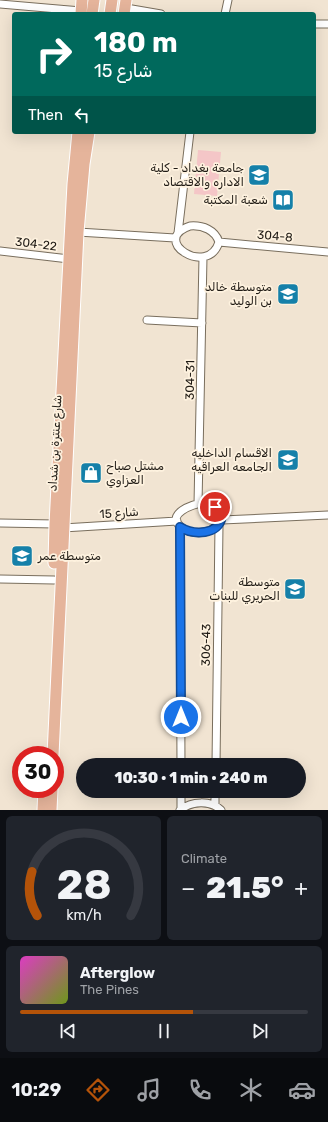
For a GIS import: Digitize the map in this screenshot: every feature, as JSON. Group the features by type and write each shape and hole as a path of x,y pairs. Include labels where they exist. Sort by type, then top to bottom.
{"main road":[{"path":"84,10 94,0"},
{"path":"110,12 112,0"},
{"name":"شارع عنترة بن شداد","path":"53,746 59,526 69,259 78,134"},
{"name":"شارع عنترة بن شداد","path":"46,746 54,580 59,526 78,232 84,164 89,134"},
{"path":"43,810 44,798"},
{"path":"51,810 52,798"}],"street":[{"path":"225,12 228,0"},
{"path":"0,4 84,10"},
{"path":"125,7 151,12"},
{"path":"316,24 328,24"},
{"path":"78,232 177,236 190,226 200,226 218,236 219,242 215,251 203,257 192,256 184,253 176,243 177,236 190,134"},
{"name":"304-8","path":"219,242 328,252"},
{"name":"304-22","path":"0,250 69,259"},
{"name":"304-31","path":"198,504 203,257"},
{"path":"147,320 202,323"},
{"path":"181,758 178,514 185,508 198,504 207,504 215,507 221,512 222,516 220,523"},
{"name":"شارع 15","path":"0,523 59,526 179,524 185,530 199,533 210,531 220,523 328,515"},
{"name":"306-43","path":"216,758 220,523"},
{"path":"0,579 54,580"},
{"path":"181,798 181,809 200,803 218,808 216,798"}],"shaded area":[{"path":"198,150 221,152 217,196 194,194"}],"place":[{"name":"جامعة بغداد - كلية الاداره والاقتصاد","path":"259,175"},
{"name":"شعبة المكتبة","path":"283,200"},
{"name":"متوسطة خالد بن الوليد","path":"288,294"},
{"name":"الاقسام الداخليه الجامعه العراقيه","path":"288,460"},
{"name":"مشتل صباح العزاوي","path":"91,473"},
{"name":"متوسطة عمر","path":"22,556"},
{"name":"متوسطة الحريري للبنات","path":"295,589"}],"route":[{"path":"181,717 180,527 185,530 199,533 210,531 219,525 222,520 221,512 215,507"}]}
